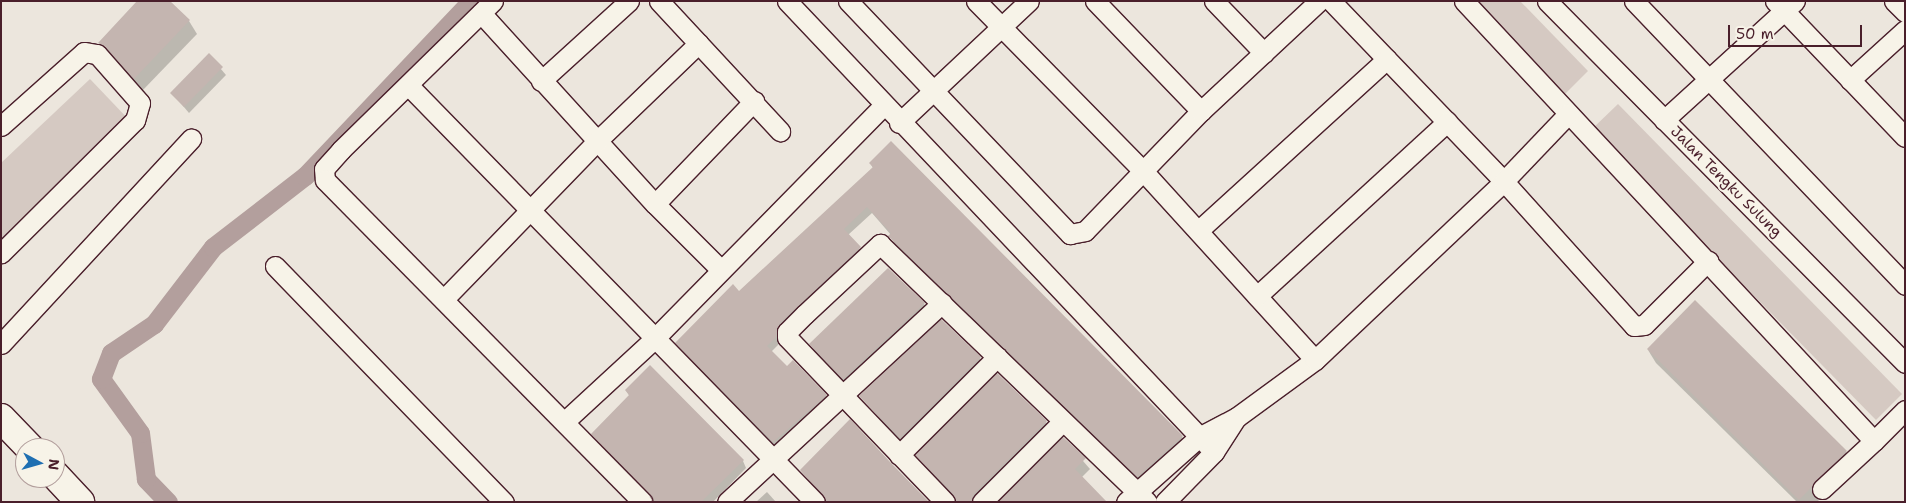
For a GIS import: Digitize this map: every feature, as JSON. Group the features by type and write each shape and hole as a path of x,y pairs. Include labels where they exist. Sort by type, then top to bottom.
{"highway":[{"path":"1,418 20,438"},
{"path":"65,486 80,502"}],"street":[{"path":"542,81 629,1"},
{"path":"659,1 780,131"},
{"path":"787,1 883,106 1214,452"},
{"path":"848,1 1070,234 1085,231 1201,111 1319,1"},
{"path":"976,1 1199,230 1315,360"},
{"path":"899,122 1029,1"},
{"path":"1095,1 1201,111"},
{"path":"1214,1 1264,53"},
{"path":"1331,1 1504,181 1634,326 1644,325 1708,261"},
{"path":"1464,1 1874,441"},
{"name":"Jalan Tengku Sulung","path":"1547,1 1905,363"},
{"path":"1634,1 1905,286"},
{"path":"1894,1 1905,12"},
{"path":"1664,120 1711,81 1785,4 1850,80 1905,137"},
{"path":"642,502 444,299 328,186 323,174 324,168 487,7 542,81 655,204 720,269"},
{"path":"1850,80 1905,30"},
{"path":"444,299 597,140 699,43"},
{"path":"1,126 77,55 88,51 97,54 140,103 135,120 1,253"},
{"path":"1199,230 1387,59"},
{"path":"409,86 815,502"},
{"path":"655,204 754,101"},
{"path":"564,422 655,338 720,269 883,106"},
{"path":"945,502 841,397 787,334 880,244 997,357 1137,498 1199,437 1237,417 1315,360 1504,181 1568,114"},
{"path":"1257,296 1447,122"},
{"path":"1,344 191,139"},
{"path":"275,266 504,502"},
{"path":"727,502 942,303"},
{"path":"899,456 997,357"},
{"path":"1822,489 1905,410"},
{"path":"1165,502 1214,452 1237,417"},
{"path":"982,502 1062,422"}],"shaded area":[{"path":"1473,1 1520,1 1588,71 1564,95"},
{"path":"90,79 131,122 1,248 1,163"},
{"path":"1618,104 1902,394 1876,420 1591,130"}],"building":[{"path":"137,1 170,1 190,20 134,79 105,47 98,43"},
{"path":"209,53 223,67 184,107 170,93"},
{"path":"891,141 1183,436 1137,477 888,236 891,233 867,207 844,229 861,247 779,324 776,337 767,346 787,366 793,360 827,395 773,442 675,343 733,284 739,291 873,167 869,163"},
{"path":"888,268 925,303 843,379 809,344"},
{"path":"1695,300 1847,451 1799,500 1647,349"},
{"path":"941,319 981,357 900,438 859,396"},
{"path":"650,365 744,460 701,502 656,502 591,434 629,395 625,390"},
{"path":"997,373 1047,421 974,494 971,502 956,502 953,494 915,455"},
{"path":"850,419 929,502 828,502 800,470"},
{"path":"1063,437 1086,458 1075,469 1107,502 998,502"}],"waterway":[{"path":"168,502 146,479 140,433 101,379 111,353 154,324 213,247 305,176 471,1"}]}
